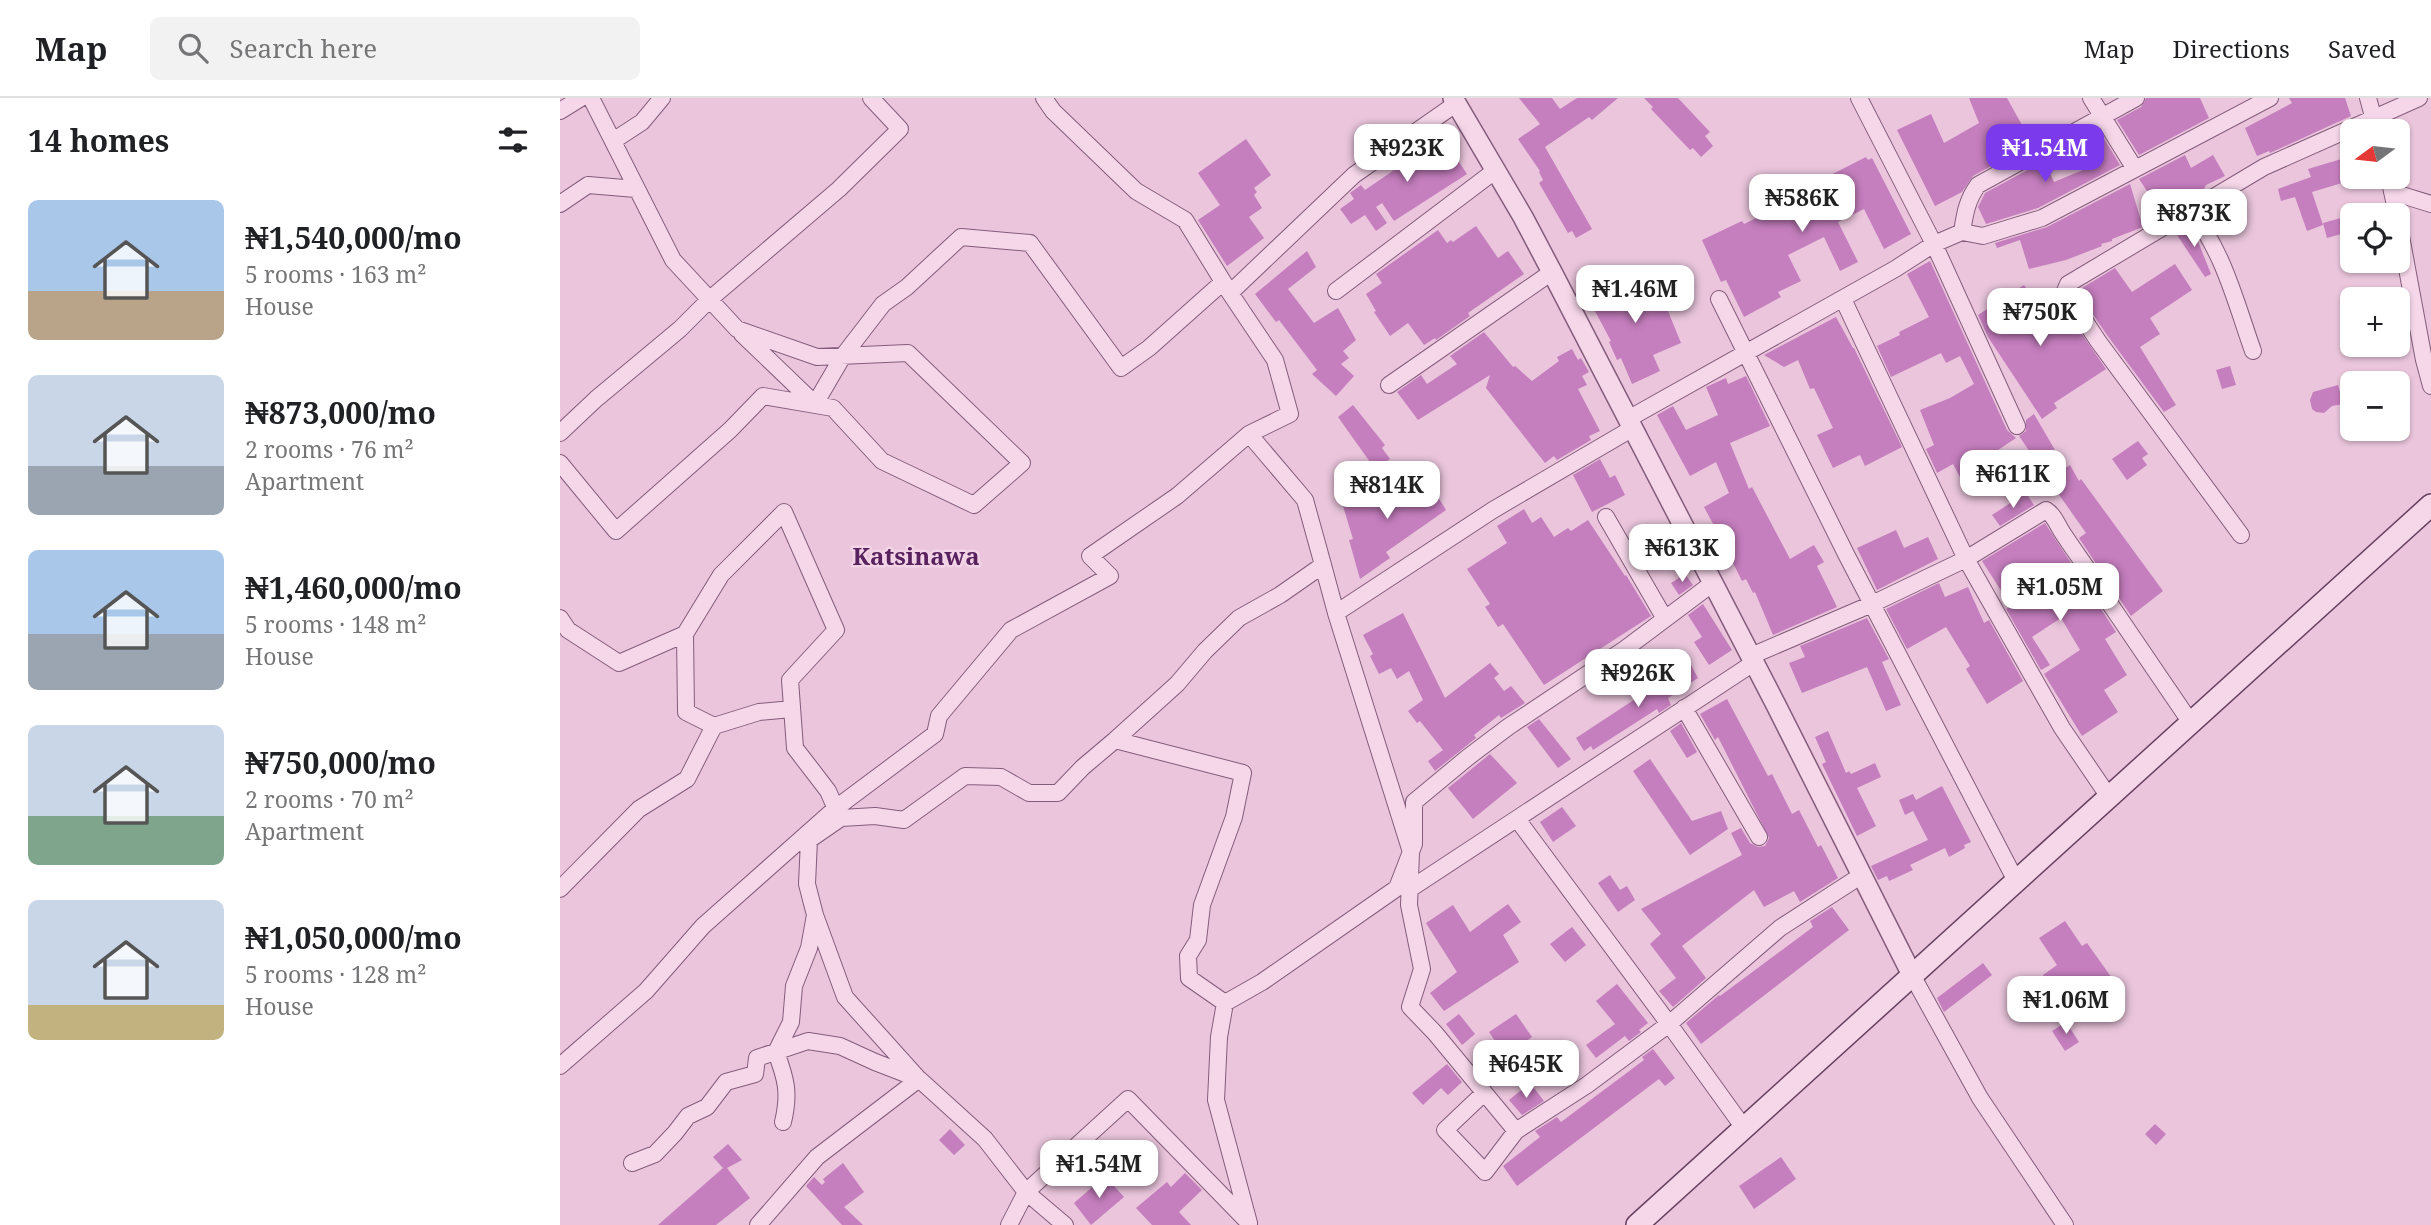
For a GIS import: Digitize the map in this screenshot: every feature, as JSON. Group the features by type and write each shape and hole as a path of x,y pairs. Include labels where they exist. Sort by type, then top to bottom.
{"main road":[{"path":"1637,1225 2431,505"}],"street":[{"path":"560,111 581,98"},
{"path":"591,98 673,260 737,329 815,404"},
{"path":"613,141 642,122 662,98"},
{"path":"560,433 596,399 680,329 710,299 839,189 900,129 871,98"},
{"path":"560,1066 646,991 703,926 935,734 939,716 1011,630 1110,576 1090,556 1177,496 1249,434 1290,414 1275,360 1226,288 1185,220 1136,191 1044,98"},
{"path":"1858,98 1934,244 2017,426"},
{"path":"2091,98 2135,169"},
{"path":"1962,232 1965,208 1978,185 2136,98"},
{"path":"1336,613 1493,510 1747,352 1895,269 1934,244 1962,232 1983,236 2042,218 2270,98"},
{"path":"2368,98 2374,119"},
{"path":"2386,119 2419,98"},
{"path":"815,404 843,356 883,304 907,287 961,237 1030,243 1121,368 1226,288 1354,175 1455,101 1552,272 1753,659 1912,975 1980,1098 2065,1225"},
{"path":"2241,535 2098,341 2065,291 2068,284 2264,167 2340,138"},
{"path":"1336,290 1496,170"},
{"path":"560,204 588,185 636,189"},
{"path":"2399,189 2431,204"},
{"path":"2190,210 2205,228 2220,260 2253,351"},
{"path":"1389,384 1552,272"},
{"path":"2408,273 2431,386"},
{"path":"1719,299 1872,604 2016,881"},
{"path":"1843,299 1966,559 2062,728 2109,797"},
{"path":"560,463 617,531 730,430 763,396 833,408 883,461 974,505 1022,463 908,353 817,357 737,329"},
{"path":"1249,434 1305,500 1336,613 1411,852 1409,905 1422,969 1410,1007 1435,1033 1516,1131"},
{"path":"1410,889 1684,708 1753,659 1966,559 2041,511 2050,512 2191,723"},
{"path":"792,709 759,712 714,726 686,712 685,634 721,575 784,512 836,630 790,680 795,748 828,791 838,813"},
{"path":"1606,517 1665,619"},
{"path":"1065,1225 1026,1192 985,1139 919,1079 845,997 807,884 809,840 838,813 904,820 965,776 1001,777 1029,793 1058,793 1177,684 1205,651 1239,618 1280,595 1323,565"},
{"path":"1225,1003 1262,982 1397,888 1414,844 1414,803 1508,727 1625,649 1713,583"},
{"path":"560,618 568,630 619,663 685,634"},
{"path":"1684,708 1759,837"},
{"path":"560,889 639,809 687,779 714,726"},
{"path":"1115,740 1243,773 1234,817 1202,905 1198,940 1188,956 1189,978 1225,1003"},
{"path":"1517,819 1744,1128"},
{"path":"1484,1093 1445,1130 1485,1172 1516,1131 1587,1085 1669,1024 1780,928 1862,876"},
{"path":"783,1122 788,1102 786,1079 776,1052 792,1023 794,986 809,948 816,915"},
{"path":"1225,1003 1219,1037 1216,1100 1249,1224"},
{"path":"632,1163 655,1154 688,1116 708,1107 726,1082 755,1074 757,1058 808,1041 840,1046 919,1079"},
{"path":"758,1225 817,1157 919,1079"},
{"path":"1009,1225 1026,1192 1128,1099 1249,1224"}],"building":[{"path":"1519,98 1552,98 1560,109 1577,98 1618,98 1592,120 1589,117 1545,147 1592,229 1576,238 1572,231 1568,233 1539,183 1543,180 1540,171 1518,139 1540,124"},
{"path":"1644,98 1678,98 1710,132 1705,136 1713,146 1701,157 1693,148 1690,150"},
{"path":"1969,98 2007,98 2032,143 1973,176 1962,192 1935,206 1897,130 1931,114 1944,143 1979,123"},
{"path":"2146,98 2200,98 2209,118 2139,155 2117,120 2141,107"},
{"path":"2289,98 2345,98 2351,116 2270,153 2269,151 2257,156 2245,128 2292,103"},
{"path":"2099,130 2120,165 2038,208 1986,224 1978,207 1985,193 2044,161 2054,182 2083,170 2080,163 2090,159 2083,139"},
{"path":"1439,132 1467,174 1394,221 1382,203 1376,207 1387,223 1376,231 1365,215 1351,224 1340,209 1354,199 1350,193 1361,185 1365,190 1403,164 1402,162 1419,150 1417,147"},
{"path":"1246,139 1271,175 1254,188 1257,192 1254,195 1262,208 1249,217 1264,238 1227,266 1198,220 1220,205 1198,173"},
{"path":"2185,155 2191,168 2213,155 2225,176 2206,185 2203,191 2163,215 2139,179"},
{"path":"1866,157 1868,160 1872,158 1911,234 1884,249 1864,209 1838,222 1858,262 1840,271 1824,237 1788,255 1801,281 1778,292 1781,297 1744,317 1726,280 1721,282 1702,240 1742,221 1744,224 1805,194 1803,189"},
{"path":"2340,159 2340,184 2312,192 2323,225 2307,231 2295,197 2281,201 2278,189 2311,177 2308,169"},
{"path":"2130,184 2143,227 2066,260 2029,269 2020,240 1997,248 1995,243 2047,227"},
{"path":"2340,218 2340,234 2327,238 2323,223"},
{"path":"2188,225 2197,239 2211,274 2205,277 2175,232"},
{"path":"1476,226 1498,258 1508,251 1524,274 1468,313 1470,316 1436,340 1435,338 1424,345 1408,323 1390,336 1366,294 1382,283 1376,274 1438,230 1447,243 1451,240 1453,242"},
{"path":"1307,251 1316,267 1288,289 1314,323 1338,308 1356,340 1343,351 1349,358 1341,364 1354,376 1336,396 1312,374 1317,370 1279,320 1276,322 1255,294"},
{"path":"1930,261 2007,430 2016,438 1998,450 2013,473 1970,496 1953,464 1937,473 1926,449 1934,445 1920,410 1950,398 1974,384 1960,356 1946,363 1941,353 1891,377 1877,346 1929,317 1907,274"},
{"path":"2175,264 2192,290 2150,318 2160,334 2140,347 2176,405 2164,412 2077,291 2115,268 2132,292"},
{"path":"1637,269 1649,291 1654,289 1668,311 1681,343 1653,355 1660,371 1632,384 1621,358 1617,360 1609,342 1611,341 1589,300 1613,287 1611,283"},
{"path":"2024,285 2043,312 2059,301 2106,369 2054,403 2057,408 2042,419 1988,337 1978,315"},
{"path":"1836,317 1902,447 1865,466 1860,455 1833,468 1817,435 1833,428 1814,388 1810,389 1798,360 1784,367 1764,355"},
{"path":"1484,332 1513,367 1532,381 1559,361 1557,357 1572,349 1589,372 1582,376 1587,385 1578,389 1600,431 1589,436 1591,440 1557,460 1554,456 1545,463 1486,388 1490,375 1418,420 1397,392 1421,375 1427,384 1457,364 1450,356"},
{"path":"2230,366 2236,385 2222,389 2216,370"},
{"path":"1746,376 1770,426 1730,443 1749,489 1752,487 1790,559 1814,545 1824,562 1817,566 1837,607 1773,635 1755,592 1753,593 1746,579 1742,581 1727,551 1716,556 1707,539 1718,533 1704,507 1729,493 1716,462 1690,476 1657,415 1673,406 1686,430 1718,415 1706,387 1726,378 1728,384"},
{"path":"2338,385 2340,405 2332,406 2324,413 2316,412 2312,409 2310,400 2313,392"},
{"path":"1353,405 1385,445 1382,448 1390,459 1375,469 1338,417"},
{"path":"2034,414 2055,450 2036,461 2019,436 2026,431 2026,420"},
{"path":"2138,441 2148,454 2142,458 2147,465 2127,480 2112,459"},
{"path":"1600,459 1610,478 1615,475 1625,495 1592,512 1573,475"},
{"path":"2070,465 2079,481 2081,479 2163,591 2131,616 2079,538 2086,533 2048,479"},
{"path":"1383,470 1404,501 1428,481 1446,510 1386,552 1390,558 1360,579 1349,540 1353,539 1343,506 1379,496 1368,480"},
{"path":"2026,493 2034,505 2000,526 1992,515"},
{"path":"1524,509 1532,523 1541,517 1554,537 1568,528 1571,531 1588,520 1651,616 1544,685 1503,624 1498,627 1485,607 1490,604 1467,569 1507,543 1497,526"},
{"path":"2045,523 2116,632 2105,639 2127,675 2104,690 2118,712 2082,736 2044,674 2080,650 2061,618 2032,637 2050,665 2041,670 2006,609 2011,606 1982,561"},
{"path":"1896,530 1904,548 1928,537 1938,559 1877,590 1857,548"},
{"path":"1685,574 1693,585 1679,595 1671,583"},
{"path":"1939,583 1945,597 1968,587 1984,623 1989,620 2023,681 1987,704 1966,669 1970,666 1946,627 1907,649 1886,609"},
{"path":"1703,604 1732,650 1709,665 1694,642 1702,637 1688,615"},
{"path":"1403,613 1445,698 1490,663 1499,674 1494,678 1504,691 1511,686 1525,703 1501,718 1499,715 1474,735 1476,738 1435,771 1428,761 1443,750 1420,721 1417,723 1408,711 1423,700 1409,671 1397,679 1391,668 1379,674 1363,635"},
{"path":"1867,618 1889,659 1882,662 1901,705 1886,711 1867,667 1802,693 1789,663 1805,657 1800,646"},
{"path":"1690,663 1698,678 1668,698 1671,705 1659,713 1657,709 1593,750 1591,746 1584,751 1576,738"},
{"path":"1727,699 1768,776 1772,774 1792,814 1799,810 1838,878 1800,902 1794,891 1764,907 1754,890 1682,946 1706,978 1673,1007 1659,991 1676,978 1650,944 1661,934 1641,909 1742,855 1731,833 1741,828 1750,843 1758,847 1765,846 1769,838 1718,737 1715,740 1700,714"},
{"path":"1539,719 1571,759 1558,768 1527,727"},
{"path":"1681,723 1697,752 1687,758 1670,731"},
{"path":"1828,731 1846,773 1849,771 1851,774 1875,763 1881,777 1857,788 1876,826 1857,836 1822,764 1826,762 1815,737"},
{"path":"1490,754 1517,783 1473,819 1448,788"},
{"path":"1650,759 1692,821 1721,811 1728,829 1690,855 1633,771"},
{"path":"1942,786 1971,842 1949,857 1945,848 1910,865 1913,870 1889,881 1887,876 1878,880 1871,866 1928,840 1913,811 1905,815 1899,800 1913,794 1916,800"},
{"path":"1562,807 1576,826 1553,842 1540,822"},
{"path":"1610,875 1620,890 1627,886 1635,900 1618,912 1598,883"},
{"path":"1508,904 1521,922 1503,935 1519,962 1444,1011 1430,993 1457,972 1426,923 1453,905 1470,932"},
{"path":"1832,907 1849,930 1701,1044 1686,1023 1719,995 1813,927 1810,921"},
{"path":"2065,921 2082,946 2087,943 2114,981 2071,1013 2043,975 2057,965 2039,938"},
{"path":"1572,927 1586,945 1565,962 1550,944"},
{"path":"1983,963 1992,975 1944,1012 1937,998"},
{"path":"1617,984 1648,1023 1629,1041 1625,1036 1596,1058 1586,1045 1615,1024 1596,1001"},
{"path":"1459,1014 1475,1034 1462,1045 1446,1024"},
{"path":"1516,1014 1532,1037 1505,1056 1489,1032"},
{"path":"2066,1022 2079,1042 2065,1051 2052,1031"},
{"path":"1653,1049 1675,1078 1665,1086 1659,1079 1517,1186 1503,1166 1540,1137 1535,1131 1557,1117 1561,1122 1644,1060 1642,1057"},
{"path":"1447,1064 1462,1082 1448,1095 1441,1088 1423,1105 1412,1093"},
{"path":"1530,1083 1544,1101 1522,1115 1509,1100"},
{"path":"2155,1124 2166,1134 2156,1145 2145,1134"},
{"path":"950,1129 965,1145 954,1155 939,1140"},
{"path":"728,1144 742,1160 727,1168 750,1198 716,1225 658,1225 723,1168 713,1157"},
{"path":"1781,1157 1796,1179 1754,1209 1739,1186"},
{"path":"843,1163 864,1192 844,1207 863,1225 842,1225 806,1186 814,1177 822,1185 825,1182 823,1179"},
{"path":"1185,1173 1202,1190 1179,1212 1191,1225 1152,1225 1136,1208 1167,1182 1171,1187"},
{"path":"1105,1176 1124,1197 1091,1225 1074,1203"}],"district":[{"name":"Katsinawa","path":"916,555"}]}
